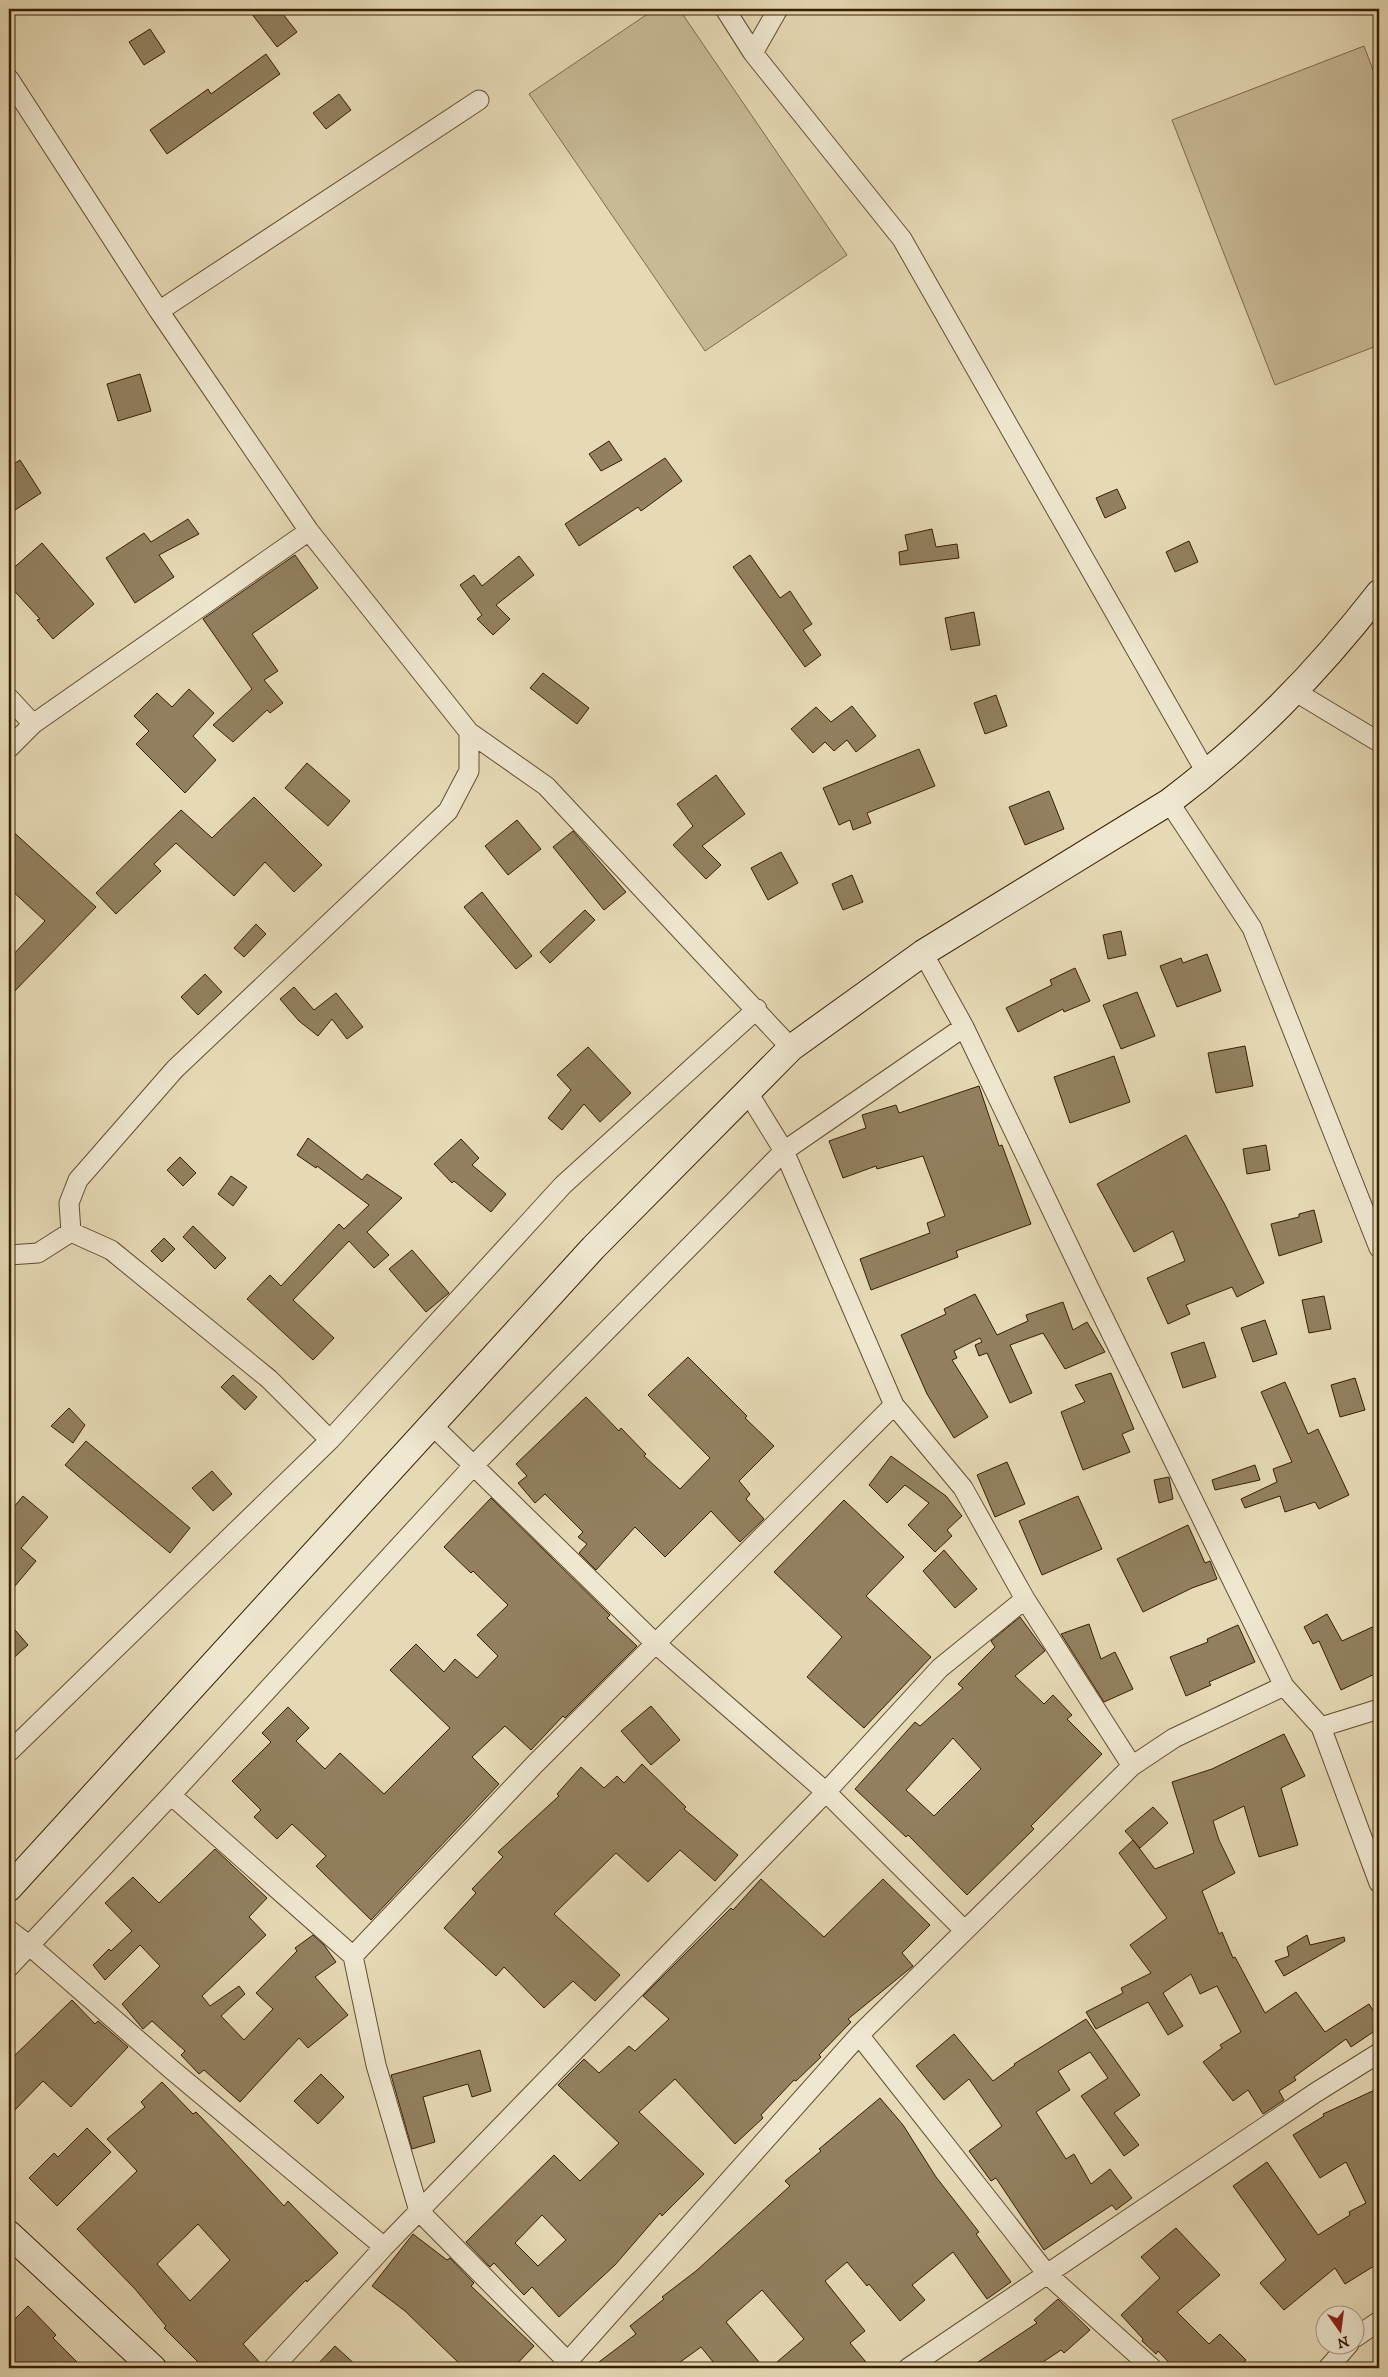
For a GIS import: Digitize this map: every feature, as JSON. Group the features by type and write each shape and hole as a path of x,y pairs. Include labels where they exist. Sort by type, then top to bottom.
{"main road":[{"path":"9,1888 593,1248 791,1048 923,953 1169,802 1207,774 1296,692 1345,637 1379,593"},
{"path":"9,2234 153,2368"}],"street":[{"path":"725,9 753,53 902,239 1207,774"},
{"path":"753,53 778,9"},
{"path":"9,79 159,311 309,531 469,732 546,786 757,1009 791,1048"},
{"path":"159,311 479,100"},
{"path":"9,748 34,724 309,531"},
{"path":"1296,692 1379,742"},
{"path":"9,698 34,724"},
{"path":"71,1232 69,1203 78,1180 162,1084 448,811 469,770 469,732"},
{"path":"1169,802 1252,928 1379,1248"},
{"path":"923,953 964,1027 1090,1290 1284,1686 1321,1728 1379,1883"},
{"path":"9,1752 330,1440 562,1184 757,1009"},
{"path":"9,1967 171,1795 474,1465 784,1151 964,1027"},
{"path":"748,1091 784,1151 894,1406 963,1488 1025,1599 1132,1766"},
{"path":"9,1255 38,1254 71,1232"},
{"path":"71,1232 111,1250 269,1379 330,1440"},
{"path":"353,1956 528,1771 894,1406"},
{"path":"431,1424 655,1643 826,1792 964,1930"},
{"path":"273,2368 419,2211 826,1792 940,1668 1025,1599"},
{"path":"171,1795 353,1956 376,2065 419,2211 566,2366 859,2035 1132,1766 1174,1738 1284,1686"},
{"path":"1321,1728 1379,1709"},
{"path":"9,1930 30,1946 170,2069 384,2248"},
{"path":"859,2035 1047,2274 1133,2361 1152,2368"},
{"path":"908,2368 1315,2093 1379,2053"},
{"path":"1366,2330 1379,2321"},
{"path":"1328,2368 1340,2354"}],"shaded area":[{"path":"655,9 679,9 847,255 705,351 529,94"},
{"path":"1364,46 1379,86 1379,345 1275,385 1172,120"}],"building":[{"path":"248,9 279,9 297,32 277,47"},
{"path":"150,29 165,52 144,65 129,42"},
{"path":"266,54 280,74 167,154 150,130 208,89 211,94"},
{"path":"339,94 351,110 326,129 313,113"},
{"path":"140,374 151,411 118,421 107,384"},
{"path":"609,441 622,460 601,471 589,454"},
{"path":"665,458 682,481 641,511 638,507 579,546 565,524"},
{"path":"20,460 41,493 9,514 9,467"},
{"path":"1117,489 1126,508 1105,518 1096,498"},
{"path":"188,519 199,534 159,555 174,577 135,603 106,558 144,533 151,542"},
{"path":"932,529 936,547 957,544 959,558 900,565 899,552 908,550 905,535"},
{"path":"1189,541 1198,562 1175,572 1166,552"},
{"path":"42,543 94,604 53,639 37,620 40,619 9,585 9,572"},
{"path":"295,555 318,588 252,634 278,671 264,680 283,703 270,713 267,710 233,742 213,725 252,689 203,619"},
{"path":"750,555 780,598 790,591 812,624 803,630 821,655 805,667 733,567"},
{"path":"519,556 534,575 496,605 510,619 493,635 477,619 482,615 460,585 474,575 482,586"},
{"path":"974,612 980,645 951,650 945,618"},
{"path":"543,673 589,708 577,724 530,688"},
{"path":"189,689 214,713 193,736 216,760 185,793 136,744 149,731 134,716 157,693 172,707"},
{"path":"996,695 1007,726 985,734 974,703"},
{"path":"852,706 876,736 856,752 847,740 834,751 825,742 813,753 791,729 816,707 831,722"},
{"path":"919,749 935,786 867,813 871,823 853,830 850,820 839,825 823,788"},
{"path":"307,763 350,801 328,826 285,788"},
{"path":"716,775 745,814 702,846 721,865 706,879 673,845 693,826 677,804"},
{"path":"1049,791 1064,829 1025,845 1009,807"},
{"path":"254,797 322,865 294,892 265,862 234,896 176,843 154,864 161,871 116,914 96,893 181,810 212,838"},
{"path":"517,820 541,849 508,875 485,846"},
{"path":"9,828 96,907 9,997 9,959 45,921 9,888"},
{"path":"573,831 626,892 604,910 553,847"},
{"path":"781,852 798,883 768,900 751,868"},
{"path":"852,875 863,902 843,910 832,884"},
{"path":"482,892 532,956 516,969 464,907"},
{"path":"585,910 595,920 550,963 540,952"},
{"path":"256,924 266,934 244,957 234,948"},
{"path":"1121,931 1126,955 1108,959 1103,935"},
{"path":"1207,954 1221,991 1177,1007 1160,966 1181,958 1183,963"},
{"path":"1075,968 1090,1001 1064,1012 1063,1009 1018,1032 1006,1008 1052,985 1050,980"},
{"path":"205,974 222,992 198,1015 181,997"},
{"path":"294,987 314,1010 336,993 363,1027 347,1039 332,1019 318,1036 299,1021 280,999"},
{"path":"1137,992 1155,1036 1121,1049 1103,1005"},
{"path":"1245,1046 1253,1086 1216,1093 1208,1053"},
{"path":"588,1047 631,1093 600,1122 584,1104 562,1130 548,1118 571,1090 557,1075"},
{"path":"1114,1056 1130,1102 1070,1123 1054,1077"},
{"path":"979,1086 999,1146 1002,1145 1031,1224 956,1251 958,1257 871,1290 860,1259 930,1233 927,1223 945,1216 923,1156 877,1169 876,1166 843,1178 829,1141 866,1128 862,1115 896,1105 899,1113"},
{"path":"1186,1135 1224,1203 1264,1283 1237,1297 1232,1287 1186,1305 1190,1314 1168,1324 1147,1278 1185,1261 1173,1231 1134,1252 1097,1184"},
{"path":"308,1138 362,1180 367,1174 402,1198 367,1232 389,1255 374,1268 349,1241 293,1300 334,1338 313,1360 247,1299 270,1275 281,1286 339,1224 344,1229 369,1205 317,1166 316,1168 297,1155"},
{"path":"461,1139 479,1158 472,1165 506,1194 491,1212 454,1181 452,1183 434,1164"},
{"path":"1266,1145 1270,1170 1247,1174 1243,1149"},
{"path":"180,1157 196,1173 183,1186 167,1170"},
{"path":"231,1176 247,1187 233,1206 218,1194"},
{"path":"1314,1210 1322,1242 1279,1256 1271,1224 1299,1217 1299,1214"},
{"path":"193,1226 226,1258 215,1269 183,1237"},
{"path":"164,1238 175,1249 162,1262 151,1251"},
{"path":"412,1250 449,1293 426,1312 389,1269"},
{"path":"975,1294 997,1335 1028,1321 1026,1315 1063,1302 1073,1330 1087,1322 1105,1352 1065,1369 1043,1333 1010,1345 1032,1393 1010,1403 987,1353 979,1356 975,1345 982,1342 980,1338 954,1351 957,1358 952,1360 988,1417 954,1438 927,1394 901,1335 946,1314 944,1309"},
{"path":"1324,1296 1331,1329 1309,1333 1302,1300"},
{"path":"1265,1320 1277,1354 1253,1362 1241,1328"},
{"path":"1204,1342 1216,1377 1183,1388 1171,1353"},
{"path":"688,1357 774,1446 739,1481 750,1494 746,1499 764,1519 740,1542 711,1511 665,1557 635,1527 596,1570 579,1553 587,1544 578,1537 583,1532 545,1494 535,1503 518,1483 527,1476 516,1464 586,1397 619,1431 621,1428 646,1454 644,1456 680,1489 710,1458 648,1395"},
{"path":"1111,1373 1134,1429 1122,1434 1130,1452 1083,1470 1061,1412 1085,1402 1075,1385"},
{"path":"233,1375 257,1397 245,1410 221,1387"},
{"path":"1355,1378 1365,1410 1340,1417 1331,1385"},
{"path":"1285,1382 1308,1434 1318,1429 1349,1495 1319,1509 1315,1502 1285,1512 1280,1496 1245,1508 1241,1499 1277,1482 1273,1469 1292,1462 1261,1392"},
{"path":"69,1408 85,1425 73,1443 51,1426"},
{"path":"86,1441 190,1528 170,1553 65,1465"},
{"path":"891,1456 946,1496 962,1516 947,1530 952,1536 935,1552 908,1525 929,1503 905,1485 887,1503 869,1485"},
{"path":"1007,1462 1025,1504 995,1517 977,1475"},
{"path":"1255,1465 1260,1480 1215,1490 1212,1480"},
{"path":"212,1471 232,1494 213,1511 192,1488"},
{"path":"1169,1477 1173,1499 1159,1503 1154,1480"},
{"path":"23,1496 48,1517 21,1548 36,1561 9,1593 9,1513"},
{"path":"1078,1496 1102,1549 1042,1575 1019,1521"},
{"path":"491,1498 610,1615 607,1618 637,1646 565,1718 563,1716 531,1750 505,1726 472,1757 499,1784 371,1920 316,1866 326,1856 292,1824 277,1839 254,1817 261,1810 232,1781 271,1742 262,1733 288,1707 309,1728 296,1741 325,1769 340,1753 384,1794 450,1728 390,1670 416,1644 444,1672 455,1659 477,1678 498,1656 477,1635 508,1605 473,1571 471,1573 444,1547"},
{"path":"844,1500 904,1557 866,1596 931,1657 864,1728 807,1677 842,1637 774,1572"},
{"path":"1188,1525 1205,1563 1210,1561 1217,1579 1192,1588 1143,1612 1117,1559"},
{"path":"944,1550 977,1589 955,1608 923,1571"},
{"path":"1327,1614 1342,1641 1379,1624 1379,1672 1341,1690 1319,1641 1313,1644 1304,1627"},
{"path":"1020,1617 1045,1651 1015,1676 1044,1704 1053,1695 1072,1715 1067,1719 1102,1754 1031,1826 1034,1829 967,1895 908,1835 906,1837 855,1789 915,1722 920,1726 963,1688 958,1684 995,1647 991,1641","holes":["953,1738 981,1769 934,1816 906,1790"]},
{"path":"9,1623 28,1645 9,1662"},
{"path":"1089,1624 1101,1659 1115,1652 1133,1689 1104,1702 1061,1634"},
{"path":"1238,1625 1255,1662 1209,1682 1211,1685 1186,1696 1170,1657 1208,1642 1207,1639"},
{"path":"651,1706 680,1740 651,1765 621,1731"},
{"path":"1284,1734 1305,1776 1281,1788 1298,1845 1259,1857 1244,1806 1213,1821 1219,1840 1235,1873 1202,1891 1219,1934 1222,1932 1233,1958 1235,1957 1265,2013 1296,1992 1325,2032 1369,2004 1379,2020 1379,2028 1351,2047 1346,2039 1294,2077 1296,2080 1279,2091 1284,2100 1263,2114 1248,2090 1233,2101 1203,2062 1222,2048 1220,2045 1241,2032 1217,1986 1200,1994 1191,1974 1163,1993 1183,2026 1168,2035 1148,2002 1096,2029 1086,2012 1123,1993 1121,1988 1151,1973 1130,1945 1167,1918 1119,1853 1133,1840 1155,1869 1194,1853 1172,1782 1212,1769"},
{"path":"642,1764 686,1807 684,1809 738,1855 715,1881 680,1850 648,1882 616,1853 554,1914 620,1975 595,2001 573,1981 544,2008 504,1967 496,1976 444,1928 476,1893 472,1889 503,1857 498,1852 559,1796 557,1794 581,1767 604,1788 617,1776 624,1783"},
{"path":"1153,1807 1168,1823 1140,1848 1125,1831"},
{"path":"215,1849 267,1898 249,1917 266,1935 202,1996 210,2006 239,1986 245,1994 221,2016 244,2040 273,2009 256,1993 297,1951 295,1948 313,1935 324,1945 336,1962 315,1977 348,2015 308,2048 299,2038 240,2102 204,2070 199,2074 181,2055 185,2051 152,2021 143,2029 122,2004 160,1966 140,1945 105,1980 93,1965 109,1949 111,1951 132,1931 105,1903 133,1877 159,1903"},
{"path":"761,1879 824,1937 883,1879 930,1925 902,1953 913,1966 848,2019 851,2022 819,2055 821,2057 796,2081 794,2080 761,2115 763,2118 735,2144 675,2079 639,2112 704,2174 662,2216 660,2213 615,2265 559,2317 532,2287 524,2295 494,2263 490,2267 466,2242 554,2155 580,2181 619,2143 558,2085 584,2059 599,2073 629,2046 635,2051 669,2019 643,1996 731,1908 733,1910","holes":["542,2215 566,2240 538,2266 515,2243"]},
{"path":"1307,1935 1310,1945 1344,1937 1345,1941 1284,1976 1275,1961 1289,1956 1287,1947"},
{"path":"72,2000 95,2024 98,2021 128,2047 71,2107 43,2081 9,2116 9,2061"},
{"path":"1086,2019 1140,2095 1114,2113 1139,2145 1124,2156 1081,2096 1108,2078 1090,2052 1058,2071 1070,2090 1036,2112 1066,2159 1074,2154 1091,2184 1110,2169 1132,2198 1116,2210 1112,2205 1044,2250 996,2178 991,2181 969,2151 1002,2126 969,2079 944,2100 916,2066 954,2034 993,2081 1014,2064"},
{"path":"480,2050 491,2091 472,2097 468,2084 423,2097 435,2142 412,2149 391,2075"},
{"path":"321,2074 344,2097 318,2124 294,2101"},
{"path":"162,2082 193,2114 196,2112 284,2206 288,2201 338,2253 307,2282 306,2280 243,2344 262,2365 262,2368 204,2368 164,2328 166,2326 135,2289 77,2229 137,2171 107,2139 145,2107 141,2102","holes":["198,2224 230,2260 190,2301 157,2264"]},
{"path":"1379,2088 1379,2263 1345,2284 1335,2268 1284,2310 1260,2283 1286,2260 1233,2186 1267,2162 1318,2235 1350,2215 1349,2212 1366,2203 1346,2162 1320,2178 1293,2135 1324,2116 1323,2114"},
{"path":"880,2098 903,2125 936,2177 979,2232 976,2234 1011,2282 987,2299 953,2252 912,2285 925,2300 900,2321 869,2284 867,2286 847,2262 825,2281 865,2331 850,2343 871,2368 770,2368 804,2339 762,2290 726,2322 764,2368 718,2368 701,2347 672,2368 591,2368 636,2334 630,2326 664,2299 662,2297 696,2271 790,2186 785,2181 821,2151 819,2149"},
{"path":"87,2128 111,2152 57,2206 29,2178 54,2153 58,2157"},
{"path":"1176,2228 1220,2275 1177,2312 1209,2344 1220,2334 1246,2360 1237,2368 1174,2368 1158,2351 1156,2354 1142,2341 1143,2339 1121,2315 1160,2278 1141,2257"},
{"path":"413,2234 447,2260 450,2258 474,2283 471,2286 534,2346 513,2368 464,2368 405,2311 372,2286"},
{"path":"1058,2299 1090,2330 1064,2353 1061,2350 1034,2368 969,2368 1037,2323 1034,2320"},
{"path":"28,2306 56,2335 53,2338 83,2368 9,2368 9,2325"},
{"path":"335,2346 359,2368 314,2368"}]}
